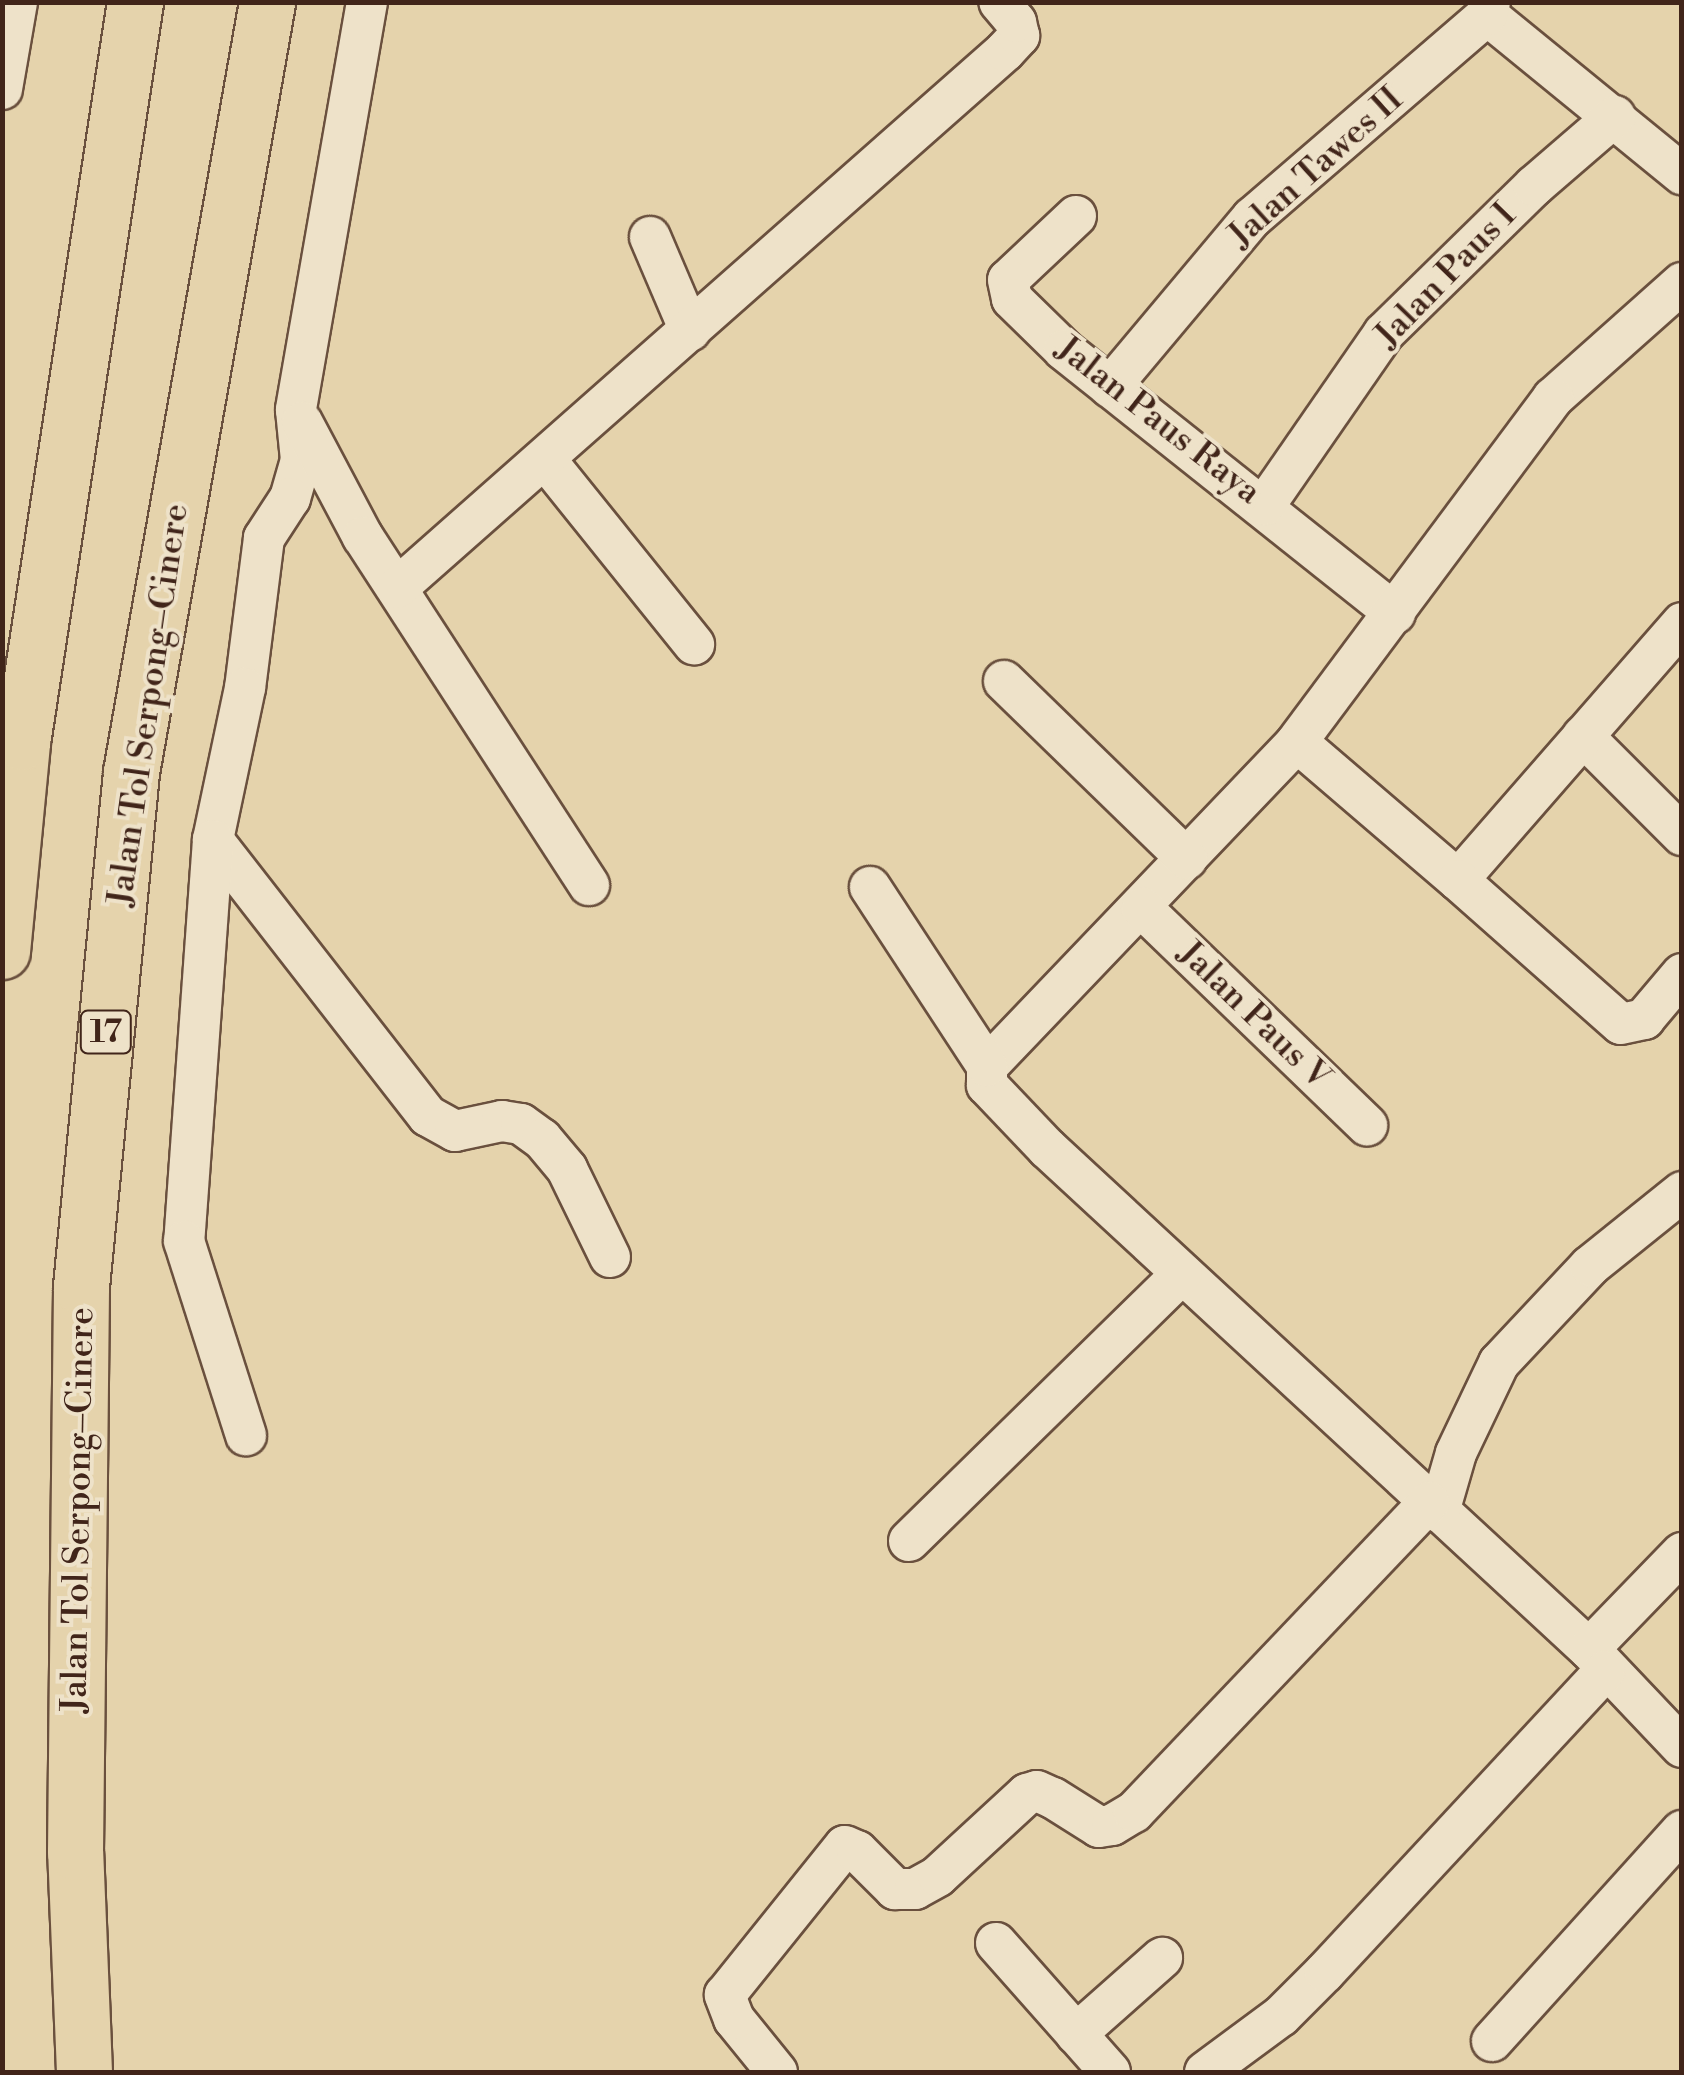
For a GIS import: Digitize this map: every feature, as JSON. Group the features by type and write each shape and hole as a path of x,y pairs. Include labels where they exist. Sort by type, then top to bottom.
{"highway":[{"path":"2,951 22,742 135,2"},
{"name":"Jalan Tol Serpong–Cinere","path":"84,2072 75,1852 83,1266 131,772 267,2"}],"street":[{"path":"2,89 17,2"},
{"path":"246,1436 184,1242 213,840 245,688 264,538 290,498 301,460 296,410 367,2"},
{"path":"397,588 1005,51 1018,36 1016,22 998,2"},
{"path":"1488,9 1682,174"},
{"name":"Jalan Tawes II","path":"1110,388 1252,218 1488,9"},
{"name":"Jalan Paus I","path":"1265,506 1384,333 1534,186 1616,116"},
{"name":"Jalan Paus Raya","path":"1076,216 1008,280 1007,290 1064,350 1395,613"},
{"path":"650,237 690,331"},
{"path":"986,1066 1142,908 1296,742 1553,398 1682,283"},
{"path":"296,410 363,537 590,885"},
{"path":"546,459 694,644"},
{"path":"1458,880 1682,622"},
{"path":"1004,681 1187,859"},
{"path":"1583,736 1682,835"},
{"path":"1296,742 1621,1024 1644,1020 1682,974"},
{"path":"213,840 428,1116 456,1131 502,1120 521,1124 542,1140 567,1169 610,1257"},
{"path":"870,887 986,1066 988,1085 1182,1274 1597,1660 1682,1747"},
{"name":"Jalan Paus V","path":"1142,908 1367,1125"},
{"path":"777,2072 734,2019 725,1995 845,1846 856,1850 895,1889 915,1889 938,1876 1027,1794 1038,1791 1054,1798 1099,1827 1123,1819 1434,1506 1499,1363 1590,1266 1682,1192"},
{"path":"908,1541 1182,1274"},
{"path":"1205,2072 1281,2016 1325,1972 1597,1660 1682,1553"},
{"path":"1492,2041 1682,1831"},
{"path":"996,1943 1110,2072"},
{"path":"1076,2034 1162,1958"}]}
